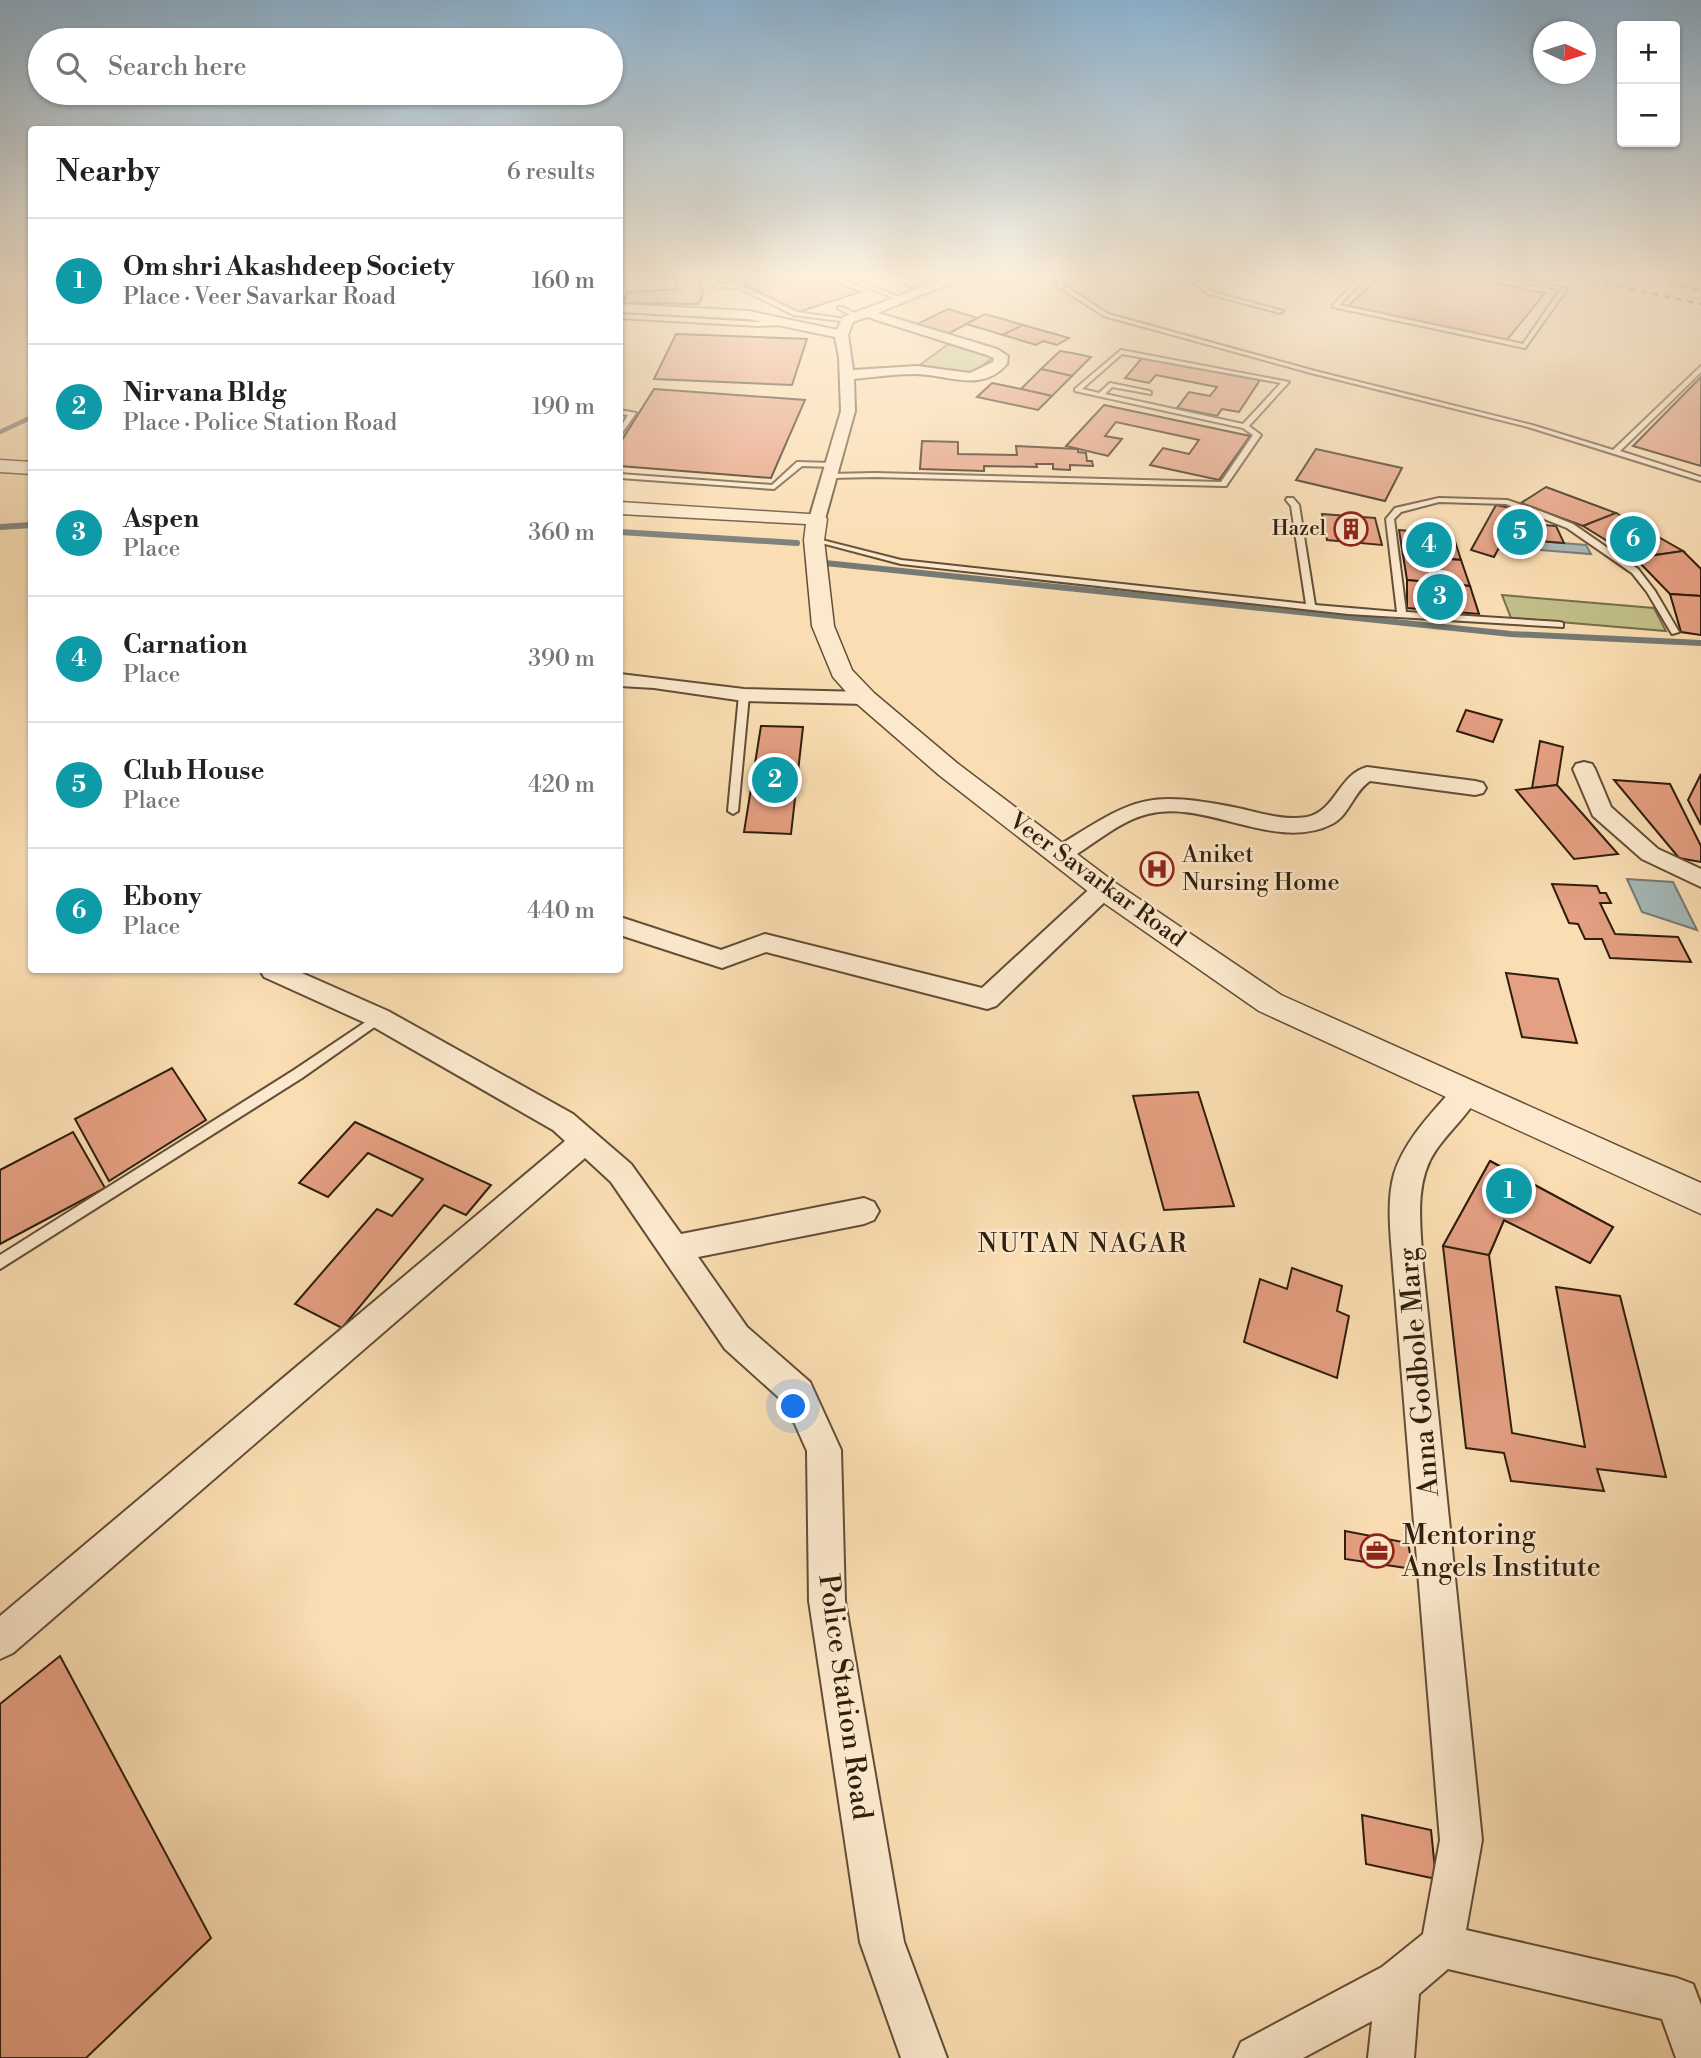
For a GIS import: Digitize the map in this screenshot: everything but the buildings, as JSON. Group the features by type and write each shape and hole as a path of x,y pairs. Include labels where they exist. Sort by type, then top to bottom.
{"street":[{"path":"623,508 776,518 812,526 848,411 846,375 889,372"},
{"path":"929,372 965,379 990,372"},
{"path":"0,466 28,468"},
{"name":"Veer Savarkar Road","path":"812,526 823,626 841,672 865,698 948,769 1104,889 1270,1003 1701,1199"},
{"path":"623,680 744,695 865,698"},
{"path":"1584,769 1601,811 1650,854 1701,879"},
{"path":"1061,854 1134,810 1152,806 1191,806 1288,824 1307,824 1334,815 1358,777 1367,774 1475,788"},
{"path":"623,927 722,959 765,943 987,999 1104,889"},
{"name":"Police Station Road","path":"280,973 379,1018 563,1122 621,1173 736,1338 798,1392 824,1450 827,1601 882,1942 924,2058"},
{"name":"Anna Godbole Marg","path":"1441,1946 1461,1840 1408,1267 1408,1205 1409,1174 1424,1147 1466,1093"},
{"path":"0,1640 585,1141"},
{"path":"673,1249 864,1211"},
{"path":"1257,2058 1398,1983 1441,1946 1677,2000 1699,2058"},
{"path":"1391,2058 1398,1983"}],"lane":[{"path":"623,476 774,487 800,464 831,471 875,475 1223,484 1257,435 1245,426 1077,390 1098,372"},
{"path":"1231,372 1286,382 1245,426"},
{"path":"1313,372 1530,426 1701,479"},
{"path":"1615,453 1697,372"},
{"path":"1100,396 1110,385 1149,393"},
{"path":"623,412 633,413 623,428"},
{"path":"1290,500 1295,505 1311,607"},
{"path":"1402,614 1390,519 1398,510 1439,500 1507,502 1570,526 1635,571 1651,591 1675,632"},
{"path":"812,526 901,562 1311,607 1560,625"},
{"path":"733,811 744,695"},
{"path":"0,1263 298,1074 379,1018"}],"shaded area":[{"path":"1504,538 1586,545 1591,554 1500,547"},
{"path":"1502,595 1654,608 1666,631 1511,618"},
{"path":"1627,879 1673,882 1697,930 1642,912"}],"waterway":[{"path":"0,432 28,419"},
{"path":"0,527 28,525"},
{"path":"623,532 797,543"},
{"path":"825,563 1511,634 1701,643"}],"place":[{"name":"Hazel","path":"1351,529"},
{"name":"Club House","path":"1520,532"},
{"name":"Ebony","path":"1633,539"},
{"name":"Carnation","path":"1429,545"},
{"name":"Aspen","path":"1440,597"},
{"name":"Nirvana Bldg","path":"775,780"},
{"name":"Aniket Nursing Home","path":"1157,869"},
{"name":"Om shri Akashdeep Society","path":"1509,1191"},
{"name":"Mentoring Angels Institute","path":"1377,1551"}],"district":[{"name":"NUTAN NAGAR","path":"1083,1244"}]}
